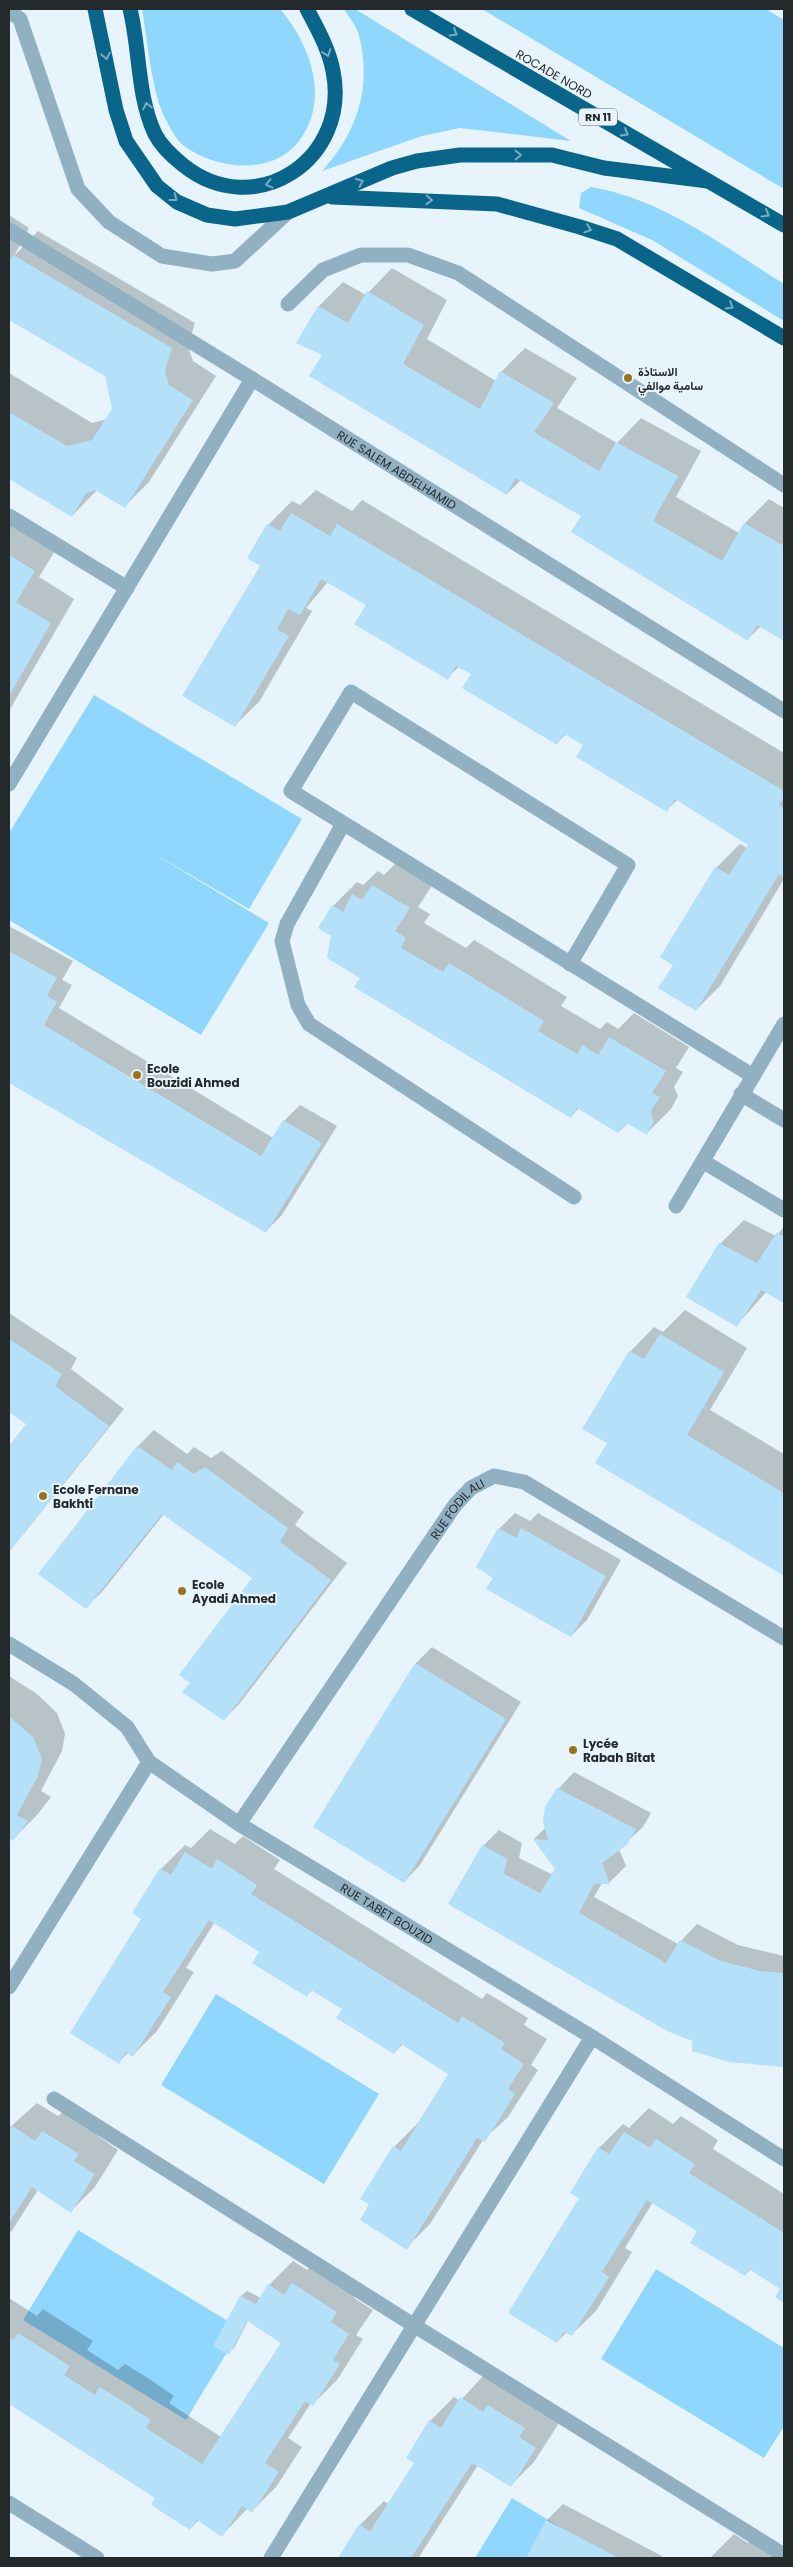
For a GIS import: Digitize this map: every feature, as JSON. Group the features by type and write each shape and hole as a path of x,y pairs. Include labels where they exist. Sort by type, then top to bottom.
{"highway":[{"path":"95,9 116,110 126,141 157,186 178,202 207,215 235,219 288,212 328,197 392,168 417,161 460,154 552,154 604,168 708,181"},
{"path":"130,9 136,33 147,109 156,136 173,157 196,175 224,185 251,188 278,182 300,166 318,148 331,126 335,99 334,71 322,36 306,9"},
{"name":"ROCADE NORD","path":"412,9 784,225"},
{"path":"328,197 497,204 580,227 617,239 784,338"}],"street":[{"path":"9,11 20,19 78,189 109,222 162,256 212,264 235,261 288,212"},
{"name":"RUE SALEM ABDELHAMID","path":"9,230 252,379 784,711"},
{"path":"288,304 322,270 360,256 408,255 458,273 784,485"},
{"path":"9,784 252,379"},
{"path":"9,516 127,588"},
{"path":"570,964 628,865 351,692 290,791 570,964 753,1076"},
{"path":"343,824 287,924 282,941 298,1005 309,1024 574,1197"},
{"path":"676,1206 704,1162 741,1094 784,1024"},
{"path":"741,1094 784,1120"},
{"path":"704,1162 784,1210"},
{"name":"RUE FODIL ALI","path":"239,1824 455,1505 471,1488 494,1476 524,1482 784,1638"},
{"name":"RUE TABET BOUZID","path":"9,1644 74,1684 127,1727 150,1762 239,1824 592,2037 784,2159"},
{"path":"9,1987 150,1762"},
{"path":"271,2558 592,2037"},
{"path":"54,2099 784,2555"},
{"path":"9,2503 97,2558"}],"shaded area":[{"path":"142,9 280,9 300,38 313,72 314,108 309,125 299,141 288,152 274,160 259,164 242,165 210,160 180,143 166,120 157,96"},
{"path":"344,9 355,9 571,141 460,128 422,136 322,171 345,140 353,124 363,89 364,70 358,32"},
{"path":"482,9 766,9 784,20 784,189"},
{"path":"591,187 617,193 668,213 715,240 784,284 784,321 652,240 579,208 581,193"},
{"path":"94,695 302,819 249,909 146,849 269,923 201,1035 9,920 9,833"},
{"path":"216,1994 379,2094 324,2184 161,2085"},
{"path":"78,2230 241,2329 186,2420 23,2320"},
{"path":"656,2269 784,2348 784,2426 764,2458 601,2359"},
{"path":"512,2498 611,2558 475,2558"}],"building":[{"path":"13,255 172,348 165,371 169,385 193,400 125,508 95,490 86,493 72,517 9,479 9,412 67,446 92,440 112,409 105,376 9,320 9,262"},
{"path":"367,291 424,325 403,364 480,409 500,371 554,403 534,432 599,471 616,442 678,476 653,521 722,561 744,523 784,546 784,641 757,625 748,641 571,532 581,516 515,478 507,495 309,376 322,355 296,343 318,306 348,323"},
{"path":"291,513 330,536 337,524 784,791 784,796 779,805 784,808 784,877 779,874 696,1011 658,988 673,965 660,957 715,867 729,875 748,845 675,799 667,812 576,757 583,745 564,734 557,745 462,688 471,674 456,666 448,680 354,624 366,605 321,579 300,615 288,609 277,629 289,636 235,727 182,696 260,566 247,558 267,524 280,531"},
{"path":"9,555 35,571 16,602 51,623 9,696"},
{"path":"372,885 410,908 395,931 406,938 401,948 443,972 449,963 544,1021 538,1031 577,1054 582,1045 598,1055 609,1037 666,1071 652,1093 660,1097 650,1112 654,1121 647,1135 628,1124 618,1133 577,1108 571,1118 354,987 360,978 327,958 331,936 318,928 332,905 343,912 352,894 362,900"},
{"path":"9,951 57,978 47,996 57,1002 44,1025 261,1156 283,1120 322,1143 266,1233 9,1083"},
{"path":"777,1232 784,1237 784,1303 761,1290 737,1327 686,1297 719,1243 757,1263"},
{"path":"660,1334 724,1372 687,1435 784,1493 784,1576 595,1463 607,1443 582,1429 629,1351 644,1359"},
{"path":"9,1339 62,1374 55,1386 109,1426 9,1552 9,1446 26,1424 9,1412"},
{"path":"137,1446 172,1470 177,1462 194,1474 205,1467 288,1528 280,1542 331,1580 224,1721 182,1692 190,1683 179,1675 252,1578 162,1514 86,1609 38,1574"},
{"path":"498,1528 516,1538 521,1528 606,1576 571,1637 486,1589 493,1578 476,1567"},
{"path":"415,1663 506,1719 404,1883 313,1827"},
{"path":"9,1716 33,1737 42,1759 38,1776 17,1815 28,1821 13,1841 9,1838"},
{"path":"557,1788 636,1829 627,1845 602,1863 610,1884 594,1884 579,1913 666,1963 680,1940 721,1961 760,1971 784,1973 784,2067 729,2062 692,2051 692,2041 667,2031 448,1904 482,1845 507,1859 504,1874 540,1893 555,1869 533,1839 548,1840 543,1821 545,1807"},
{"path":"185,1852 212,1869 217,1859 257,1885 251,1894 458,2023 462,2016 505,2043 501,2049 524,2064 508,2089 515,2094 485,2142 477,2138 407,2250 360,2220 369,2204 360,2199 393,2146 401,2151 448,2074 401,2044 394,2054 336,2018 342,2009 311,1990 307,1997 252,1963 259,1952 209,1920 163,1992 171,1997 133,2057 126,2052 119,2064 70,2033 141,1919 132,1913 160,1868 171,1875"},
{"path":"12,2126 35,2141 42,2131 79,2154 74,2161 95,2174 71,2213 32,2187 9,2223 9,2131"},
{"path":"624,2132 650,2148 656,2139 695,2164 689,2173 784,2233 784,2303 775,2297 780,2289 749,2269 745,2276 690,2243 697,2231 647,2200 602,2272 609,2277 572,2336 564,2332 557,2343 508,2313 579,2198 570,2193 598,2147 609,2154"},
{"path":"292,2283 337,2312 331,2322 349,2334 333,2360 340,2364 313,2406 305,2401 265,2463 279,2472 252,2513 242,2506 222,2537 197,2520 190,2530 151,2505 155,2498 9,2404 9,2337 13,2340 18,2333 70,2366 64,2375 95,2395 100,2387 127,2404 151,2420 146,2428 202,2464 281,2343 247,2321 229,2355 213,2346 240,2296 256,2304 268,2284 284,2295"},
{"path":"460,2397 483,2412 488,2405 525,2428 519,2437 536,2448 511,2487 472,2463 411,2558 338,2558 359,2524 370,2531 414,2463 406,2458 429,2420 441,2428"},
{"path":"546,2520 619,2558 526,2558"}],"place":[{"name":"الاستاذة سامية موالفي","path":"628,378"},
{"name":"Ecole Bouzidi Ahmed","path":"137,1075"},
{"name":"Ecole Fernane Bakhti","path":"43,1496"},
{"name":"Ecole Ayadi Ahmed","path":"182,1591"},
{"name":"Lycée Rabah Bitat","path":"573,1750"}]}
